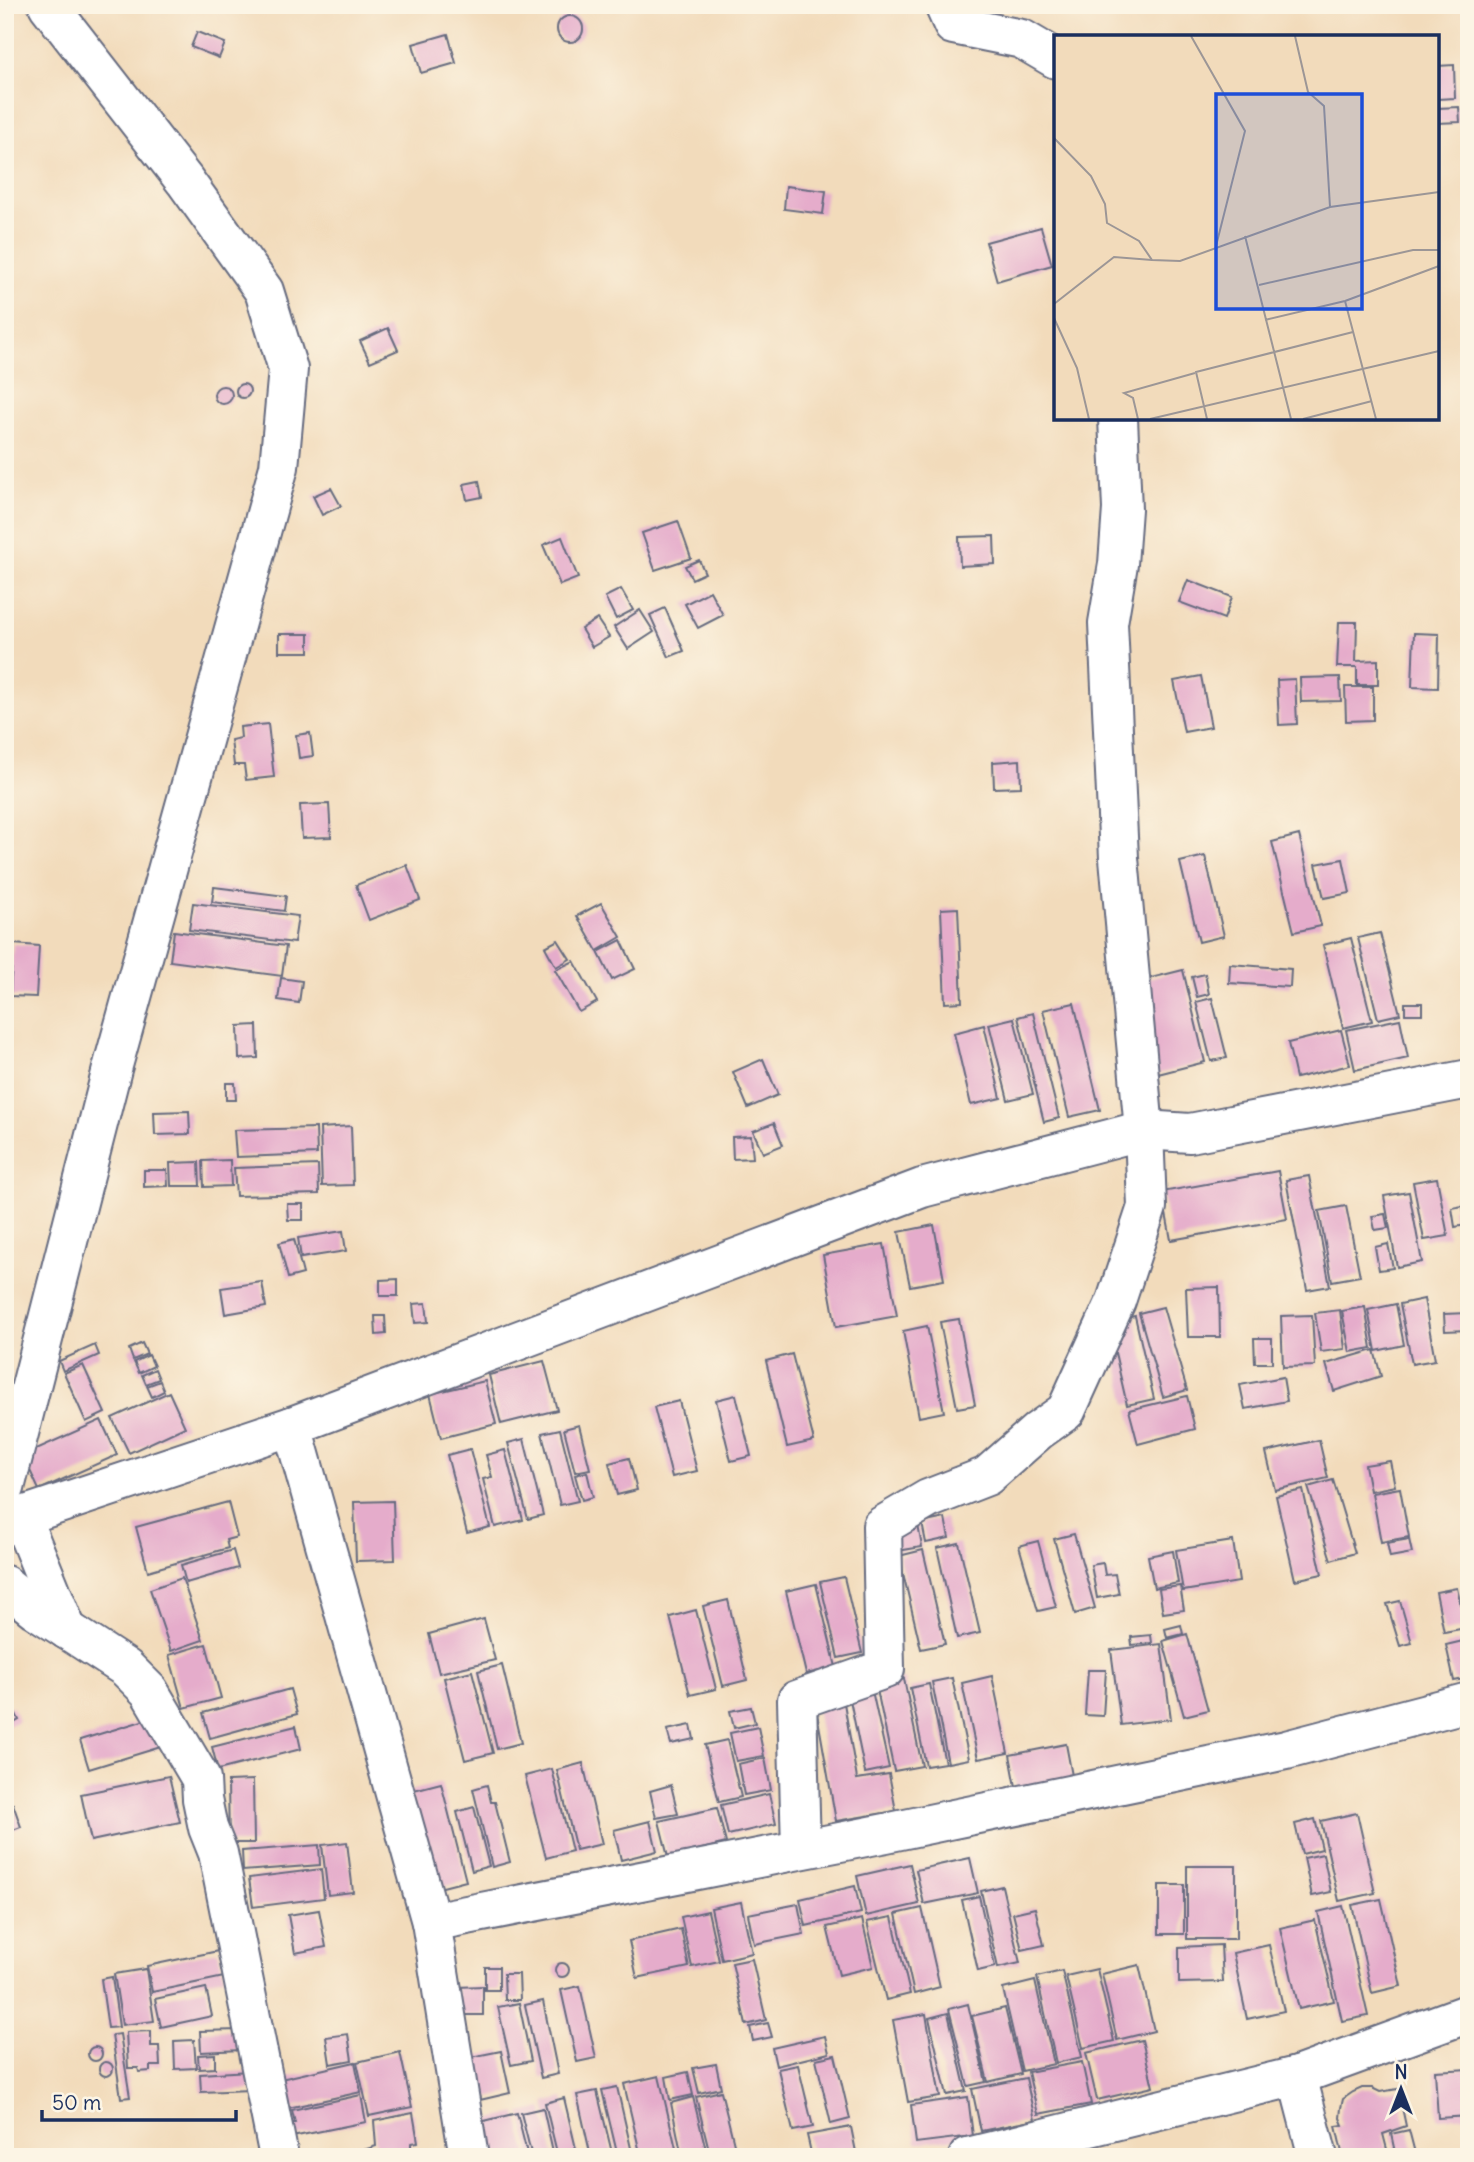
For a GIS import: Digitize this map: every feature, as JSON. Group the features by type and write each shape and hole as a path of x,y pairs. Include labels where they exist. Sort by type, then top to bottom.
{"street":[{"path":"48,5 185,181 264,291 288,369 279,467 112,1069 11,1509 67,1630"},
{"path":"944,5 953,25 1022,39 1054,58"},
{"path":"801,1849 797,1700 885,1669 882,1526 928,1499 988,1476 1038,1431 1066,1411 1116,1300 1147,1207 1144,1130 1119,858 1108,623 1118,564 1122,509 1118,420"},
{"path":"11,1509 292,1426 922,1188 1144,1130 1190,1133 1469,1079"},
{"path":"292,1426 431,1922 469,2157"},
{"path":"5,1585 36,1609 126,1668 149,1691 201,1779 202,1799 208,1828 218,1853 279,2157"},
{"path":"431,1922 1286,1750 1469,1703"},
{"path":"968,2157 1297,2076 1469,2013"},
{"path":"1297,2076 1318,2157"}],"building":[{"path":"570,16 579,20 583,29 579,38 570,42 561,38 557,29 561,20"},
{"path":"197,32 225,43 219,58 191,47"},
{"path":"448,34 456,63 421,73 413,44"},
{"path":"1454,65 1455,98 1439,99 1439,66"},
{"path":"1459,107 1460,122 1439,123 1439,108"},
{"path":"786,186 826,191 823,214 784,209"},
{"path":"1041,227 1052,265 997,281 986,242"},
{"path":"388,328 398,350 370,362 360,341"},
{"path":"240,384 246,384 250,391 246,398 240,398 236,394 236,388"},
{"path":"223,386 229,389 232,395 229,401 223,404 217,401 214,395 217,389"},
{"path":"479,481 482,497 467,500 464,484"},
{"path":"331,488 341,506 322,515 313,496"},
{"path":"678,521 691,558 655,570 642,533"},
{"path":"994,536 995,564 960,566 959,537"},
{"path":"562,537 578,578 560,585 543,545"},
{"path":"699,560 705,573 692,579 685,566"},
{"path":"1188,580 1232,597 1224,619 1179,602"},
{"path":"621,589 633,610 616,619 605,597"},
{"path":"710,591 723,615 698,628 685,604"},
{"path":"665,608 684,651 669,657 650,615"},
{"path":"640,610 654,632 628,649 614,627"},
{"path":"597,619 609,637 592,647 581,629"},
{"path":"1339,622 1357,622 1356,661 1378,660 1378,685 1357,685 1357,667 1337,667"},
{"path":"1414,633 1439,634 1438,688 1412,687"},
{"path":"279,634 309,634 309,652 279,652"},
{"path":"1201,676 1211,727 1184,732 1174,681"},
{"path":"1340,677 1341,701 1301,702 1300,678"},
{"path":"1295,679 1297,724 1279,725 1277,680"},
{"path":"1345,687 1373,687 1373,720 1346,721"},
{"path":"268,724 274,777 246,780 244,765 234,765 231,740 241,738 240,727"},
{"path":"310,733 313,756 299,758 296,735"},
{"path":"1020,760 1021,787 994,788 993,762"},
{"path":"329,804 331,837 302,838 300,805"},
{"path":"1299,835 1321,926 1294,932 1272,842"},
{"path":"1205,856 1224,936 1199,942 1180,862"},
{"path":"1343,859 1350,893 1324,898 1316,864"},
{"path":"407,865 420,900 369,920 356,885"},
{"path":"214,887 286,896 284,911 212,902"},
{"path":"193,903 298,916 294,943 189,930"},
{"path":"601,903 621,937 597,951 577,916"},
{"path":"958,908 962,1002 945,1003 941,909"},
{"path":"174,931 286,946 282,976 170,961"},
{"path":"1380,933 1400,1014 1378,1019 1358,938"},
{"path":"1351,938 1372,1021 1343,1028 1323,945"},
{"path":"558,940 570,959 556,967 545,947"},
{"path":"621,940 635,969 612,980 598,952"},
{"path":"13,944 39,946 36,997 10,996"},
{"path":"574,961 597,1002 579,1012 555,970"},
{"path":"1230,964 1291,969 1290,987 1229,983"},
{"path":"1183,970 1205,1062 1158,1074 1135,982"},
{"path":"1205,974 1209,994 1197,997 1192,977"},
{"path":"281,978 302,981 299,1003 278,1000"},
{"path":"1212,998 1227,1058 1211,1061 1196,1002"},
{"path":"1074,1003 1100,1110 1069,1117 1043,1010"},
{"path":"1405,1003 1422,1003 1422,1014 1405,1014"},
{"path":"1033,1013 1059,1118 1044,1122 1018,1017"},
{"path":"1014,1018 1033,1094 1008,1100 989,1024"},
{"path":"1400,1019 1408,1058 1355,1070 1346,1030"},
{"path":"257,1025 258,1058 239,1059 238,1026"},
{"path":"984,1025 1001,1098 971,1105 954,1033"},
{"path":"1341,1030 1350,1065 1296,1078 1288,1043"},
{"path":"763,1059 778,1095 748,1108 733,1072"},
{"path":"226,1083 235,1083 236,1100 226,1100"},
{"path":"189,1111 190,1134 155,1135 154,1112"},
{"path":"774,1123 783,1145 763,1153 753,1131"},
{"path":"351,1126 353,1185 322,1186 320,1128"},
{"path":"316,1128 317,1154 236,1157 234,1130"},
{"path":"751,1136 753,1158 733,1159 732,1137"},
{"path":"230,1160 231,1186 204,1187 203,1161"},
{"path":"199,1162 200,1186 171,1186 170,1163"},
{"path":"318,1165 319,1194 236,1196 234,1168"},
{"path":"144,1170 167,1170 168,1186 144,1187"},
{"path":"1278,1171 1287,1219 1171,1240 1162,1192"},
{"path":"1309,1176 1330,1286 1307,1290 1286,1180"},
{"path":"1437,1178 1448,1236 1424,1240 1413,1182"},
{"path":"1409,1192 1422,1262 1397,1267 1384,1196"},
{"path":"287,1204 303,1204 303,1220 288,1220"},
{"path":"1346,1206 1360,1276 1332,1281 1319,1211"},
{"path":"1463,1206 1466,1225 1455,1227 1452,1208"},
{"path":"1385,1214 1388,1228 1375,1230 1372,1216"},
{"path":"934,1225 944,1280 910,1286 899,1232"},
{"path":"343,1231 346,1251 301,1258 298,1238"},
{"path":"294,1239 303,1274 288,1278 279,1243"},
{"path":"884,1244 897,1316 836,1327 823,1255"},
{"path":"1388,1244 1393,1268 1379,1270 1375,1247"},
{"path":"398,1279 398,1296 380,1296 380,1280"},
{"path":"262,1282 266,1307 225,1314 221,1288"},
{"path":"1219,1287 1220,1337 1188,1337 1186,1288"},
{"path":"1424,1299 1435,1360 1412,1364 1400,1304"},
{"path":"426,1303 428,1322 415,1323 413,1304"},
{"path":"1396,1304 1404,1345 1376,1351 1368,1310"},
{"path":"1163,1307 1187,1390 1163,1397 1139,1313"},
{"path":"1365,1307 1372,1348 1350,1352 1342,1311"},
{"path":"1340,1310 1345,1349 1321,1352 1315,1313"},
{"path":"1467,1313 1468,1330 1445,1331 1444,1314"},
{"path":"1312,1315 1315,1366 1283,1367 1281,1316"},
{"path":"375,1316 385,1316 386,1334 376,1335"},
{"path":"1135,1316 1154,1399 1127,1405 1108,1322"},
{"path":"959,1319 975,1405 957,1408 940,1322"},
{"path":"927,1326 944,1412 919,1417 903,1331"},
{"path":"1254,1338 1272,1338 1272,1363 1255,1363"},
{"path":"142,1343 147,1354 133,1360 129,1349"},
{"path":"95,1345 99,1355 63,1371 59,1361"},
{"path":"1374,1350 1381,1376 1334,1391 1326,1364"},
{"path":"792,1354 814,1441 787,1447 766,1361"},
{"path":"149,1355 154,1366 139,1373 134,1362"},
{"path":"544,1361 557,1410 501,1424 489,1375"},
{"path":"83,1365 105,1413 86,1422 64,1373"},
{"path":"155,1369 159,1379 146,1384 142,1375"},
{"path":"1283,1377 1287,1401 1245,1409 1240,1385"},
{"path":"160,1381 164,1391 152,1397 147,1386"},
{"path":"485,1381 496,1424 441,1438 430,1394"},
{"path":"169,1392 185,1427 129,1453 112,1418"},
{"path":"736,1395 751,1456 731,1461 716,1400"},
{"path":"1187,1396 1195,1429 1138,1444 1129,1410"},
{"path":"679,1401 697,1471 672,1477 654,1407"},
{"path":"101,1420 117,1455 39,1490 23,1455"},
{"path":"579,1425 590,1469 575,1472 564,1429"},
{"path":"560,1429 578,1501 560,1505 542,1433"},
{"path":"524,1439 543,1515 528,1519 508,1443"},
{"path":"1319,1440 1328,1478 1275,1490 1266,1452"},
{"path":"470,1449 490,1527 467,1533 447,1455"},
{"path":"505,1450 523,1520 495,1527 483,1479 492,1477 486,1455"},
{"path":"629,1458 637,1490 617,1495 609,1463"},
{"path":"1390,1461 1395,1486 1370,1491 1365,1465"},
{"path":"587,1472 593,1497 582,1500 575,1475"},
{"path":"1333,1480 1355,1553 1331,1560 1308,1487"},
{"path":"1400,1488 1409,1537 1381,1542 1372,1493"},
{"path":"1303,1490 1322,1574 1295,1580 1276,1496"},
{"path":"393,1501 395,1560 356,1561 354,1502"},
{"path":"228,1502 237,1537 226,1540 228,1548 148,1571 136,1527"},
{"path":"945,1518 949,1538 926,1543 922,1523"},
{"path":"918,1525 922,1547 897,1551 893,1530"},
{"path":"1074,1534 1095,1608 1075,1614 1054,1539"},
{"path":"1409,1539 1412,1553 1390,1557 1387,1543"},
{"path":"1038,1541 1056,1607 1038,1611 1019,1546"},
{"path":"1233,1541 1239,1582 1183,1591 1176,1550"},
{"path":"959,1543 980,1633 957,1638 937,1548"},
{"path":"233,1550 238,1568 186,1583 181,1565"},
{"path":"923,1550 945,1644 921,1649 899,1556"},
{"path":"1173,1551 1178,1583 1154,1588 1148,1556"},
{"path":"1103,1563 1105,1575 1115,1574 1119,1594 1097,1598 1091,1565"},
{"path":"844,1577 862,1653 838,1658 820,1582"},
{"path":"182,1578 203,1640 171,1651 150,1589"},
{"path":"816,1584 836,1667 806,1674 786,1591"},
{"path":"1180,1586 1184,1610 1163,1613 1159,1589"},
{"path":"1457,1588 1466,1628 1444,1632 1436,1592"},
{"path":"728,1600 747,1680 723,1686 703,1606"},
{"path":"1400,1601 1412,1643 1400,1646 1387,1604"},
{"path":"696,1610 716,1689 690,1695 670,1617"},
{"path":"484,1619 495,1660 439,1673 429,1634"},
{"path":"1181,1625 1183,1634 1167,1638 1165,1629"},
{"path":"1187,1634 1208,1710 1184,1716 1163,1641"},
{"path":"1151,1635 1152,1643 1132,1645 1131,1637"},
{"path":"1463,1641 1469,1678 1454,1681 1446,1645"},
{"path":"206,1644 221,1698 184,1708 169,1655"},
{"path":"1161,1644 1171,1719 1121,1725 1111,1650"},
{"path":"502,1665 521,1743 497,1749 478,1671"},
{"path":"1088,1670 1106,1670 1103,1716 1085,1715"},
{"path":"472,1671 493,1753 465,1760 444,1678"},
{"path":"992,1676 1008,1753 978,1759 962,1683"},
{"path":"952,1678 969,1759 948,1763 932,1682"},
{"path":"904,1679 922,1766 894,1771 876,1685"},
{"path":"929,1684 945,1763 926,1766 910,1688"},
{"path":"871,1686 889,1768 865,1773 848,1690"},
{"path":"290,1689 297,1714 210,1738 203,1713"},
{"path":"843,1697 857,1779 889,1774 896,1811 836,1821 815,1702"},
{"path":"12,1706 19,1720 5,1728 5,1709"},
{"path":"751,1707 755,1723 734,1728 730,1711"},
{"path":"155,1717 164,1746 89,1769 80,1740"},
{"path":"691,1725 694,1739 671,1744 667,1730"},
{"path":"296,1726 301,1749 218,1770 212,1747"},
{"path":"758,1727 764,1756 736,1761 730,1733"},
{"path":"727,1740 741,1797 719,1802 705,1745"},
{"path":"1066,1744 1073,1781 1017,1792 1010,1755"},
{"path":"765,1758 771,1790 744,1795 738,1764"},
{"path":"583,1763 602,1844 576,1850 557,1770"},
{"path":"552,1769 572,1851 546,1858 525,1776"},
{"path":"169,1776 180,1822 91,1841 81,1794"},
{"path":"253,1780 254,1843 229,1843 228,1781"},
{"path":"441,1783 466,1881 435,1889 410,1791"},
{"path":"487,1785 491,1802 495,1802 510,1862 492,1867 473,1789"},
{"path":"671,1785 678,1814 656,1818 650,1791"},
{"path":"769,1794 776,1824 728,1835 721,1805"},
{"path":"13,1804 21,1827 5,1833 5,1806"},
{"path":"474,1807 489,1866 472,1871 457,1812"},
{"path":"717,1808 726,1843 668,1857 659,1821"},
{"path":"1357,1813 1375,1893 1339,1901 1321,1821"},
{"path":"1315,1819 1322,1849 1302,1854 1295,1824"},
{"path":"650,1821 657,1851 621,1860 614,1830"},
{"path":"347,1842 353,1892 328,1895 322,1845"},
{"path":"319,1845 320,1865 243,1871 242,1851"},
{"path":"1323,1854 1331,1892 1312,1896 1304,1858"},
{"path":"970,1858 978,1893 924,1904 916,1870"},
{"path":"910,1864 919,1904 866,1916 857,1876"},
{"path":"1187,1866 1236,1866 1236,1939 1187,1939"},
{"path":"321,1869 324,1898 253,1907 249,1878"},
{"path":"1159,1885 1184,1885 1184,1934 1159,1934"},
{"path":"855,1886 861,1913 806,1926 800,1899"},
{"path":"1002,1886 1020,1963 998,1968 981,1891"},
{"path":"979,1896 995,1967 978,1971 962,1900"},
{"path":"1381,1899 1401,1986 1372,1993 1352,1905"},
{"path":"741,1902 752,1953 722,1960 711,1908"},
{"path":"798,1904 804,1934 754,1944 748,1914"},
{"path":"1343,1906 1368,2016 1342,2021 1318,1912"},
{"path":"922,1908 940,1987 914,1994 896,1914"},
{"path":"1035,1908 1044,1945 1022,1950 1013,1913"},
{"path":"319,1910 326,1947 295,1953 288,1915"},
{"path":"708,1911 719,1961 692,1967 681,1917"},
{"path":"892,1917 910,1994 886,2000 867,1922"},
{"path":"862,1919 873,1967 839,1975 827,1927"},
{"path":"1315,1920 1334,2001 1299,2009 1280,1928"},
{"path":"681,1929 689,1967 637,1978 629,1941"},
{"path":"1221,1945 1223,1982 1179,1983 1179,1947"},
{"path":"1269,1945 1284,2011 1247,2019 1233,1953"},
{"path":"218,1951 224,1977 152,1992 147,1966"},
{"path":"752,1959 766,2020 746,2025 732,1963"},
{"path":"559,1963 565,1963 569,1970 565,1977 559,1977 555,1973 555,1967"},
{"path":"1139,1965 1154,2031 1117,2040 1102,1974"},
{"path":"485,1967 499,1967 499,1990 485,1990"},
{"path":"146,1969 154,2021 122,2025 114,1974"},
{"path":"1097,1969 1114,2041 1083,2048 1066,1976"},
{"path":"1062,1971 1082,2057 1056,2063 1037,1977"},
{"path":"504,1974 519,1974 520,2000 505,2000"},
{"path":"112,1977 119,2027 108,2028 101,1979"},
{"path":"1035,1981 1054,2064 1022,2071 1003,1989"},
{"path":"483,1986 483,2015 457,2015 457,1987"},
{"path":"580,1986 596,2058 577,2062 561,1990"},
{"path":"206,1988 212,2016 161,2027 155,1999"},
{"path":"543,2001 558,2074 541,2078 525,2005"},
{"path":"519,2003 531,2061 511,2065 498,2007"},
{"path":"968,2004 986,2082 968,2086 949,2009"},
{"path":"1005,2008 1021,2074 988,2082 972,2016"},
{"path":"948,2013 966,2091 947,2095 929,2018"},
{"path":"926,2014 940,2097 908,2102 893,2020"},
{"path":"768,2023 772,2037 753,2041 750,2027"},
{"path":"240,2030 241,2050 201,2052 200,2031"},
{"path":"151,2031 151,2046 159,2046 160,2066 150,2066 150,2071 139,2072 138,2068 128,2068 126,2032"},
{"path":"120,2034 130,2097 121,2098 112,2035"},
{"path":"348,2034 352,2060 330,2064 326,2037"},
{"path":"825,2036 829,2053 776,2066 772,2048"},
{"path":"194,2040 196,2068 175,2069 174,2041"},
{"path":"1142,2040 1153,2087 1097,2100 1086,2053"},
{"path":"92,2047 98,2047 102,2054 98,2061 92,2061 88,2057 88,2051"},
{"path":"501,2051 510,2093 480,2100 471,2057"},
{"path":"400,2052 412,2107 369,2116 357,2062"},
{"path":"215,2054 215,2068 199,2069 198,2055"},
{"path":"835,2055 850,2119 831,2124 816,2059"},
{"path":"103,2062 109,2062 113,2069 109,2076 103,2076 99,2072 99,2066"},
{"path":"355,2062 361,2092 279,2110 272,2081"},
{"path":"1082,2062 1091,2104 1038,2114 1028,2072"},
{"path":"716,2064 721,2088 699,2093 693,2068"},
{"path":"798,2065 813,2127 793,2131 778,2069"},
{"path":"1469,2069 1469,2116 1438,2118 1435,2071"},
{"path":"249,2071 250,2090 201,2092 200,2074"},
{"path":"688,2072 693,2095 670,2100 666,2077"},
{"path":"659,2076 678,2157 641,2157 624,2084"},
{"path":"1026,2078 1035,2120 981,2131 972,2089"},
{"path":"617,2087 633,2157 618,2157 602,2090"},
{"path":"1362,2088 1372,2088 1380,2092 1398,2089 1406,2126 1383,2134 1389,2157 1343,2157 1336,2126 1343,2125 1340,2118 1343,2099"},
{"path":"597,2091 613,2157 591,2157 577,2095"},
{"path":"721,2091 735,2148 710,2154 696,2097"},
{"path":"361,2095 366,2122 287,2138 284,2125 295,2123 292,2110"},
{"path":"693,2097 707,2154 682,2157 671,2103"},
{"path":"968,2097 973,2136 916,2143 911,2105"},
{"path":"564,2098 578,2157 558,2157 545,2103"},
{"path":"543,2108 554,2157 532,2157 521,2113"},
{"path":"413,2113 418,2142 411,2143 411,2157 343,2157 376,2146 374,2121"},
{"path":"517,2113 528,2157 484,2157 476,2123"},
{"path":"851,2127 857,2157 812,2157 807,2135"},
{"path":"1409,2130 1416,2157 1396,2157 1391,2134"}]}
